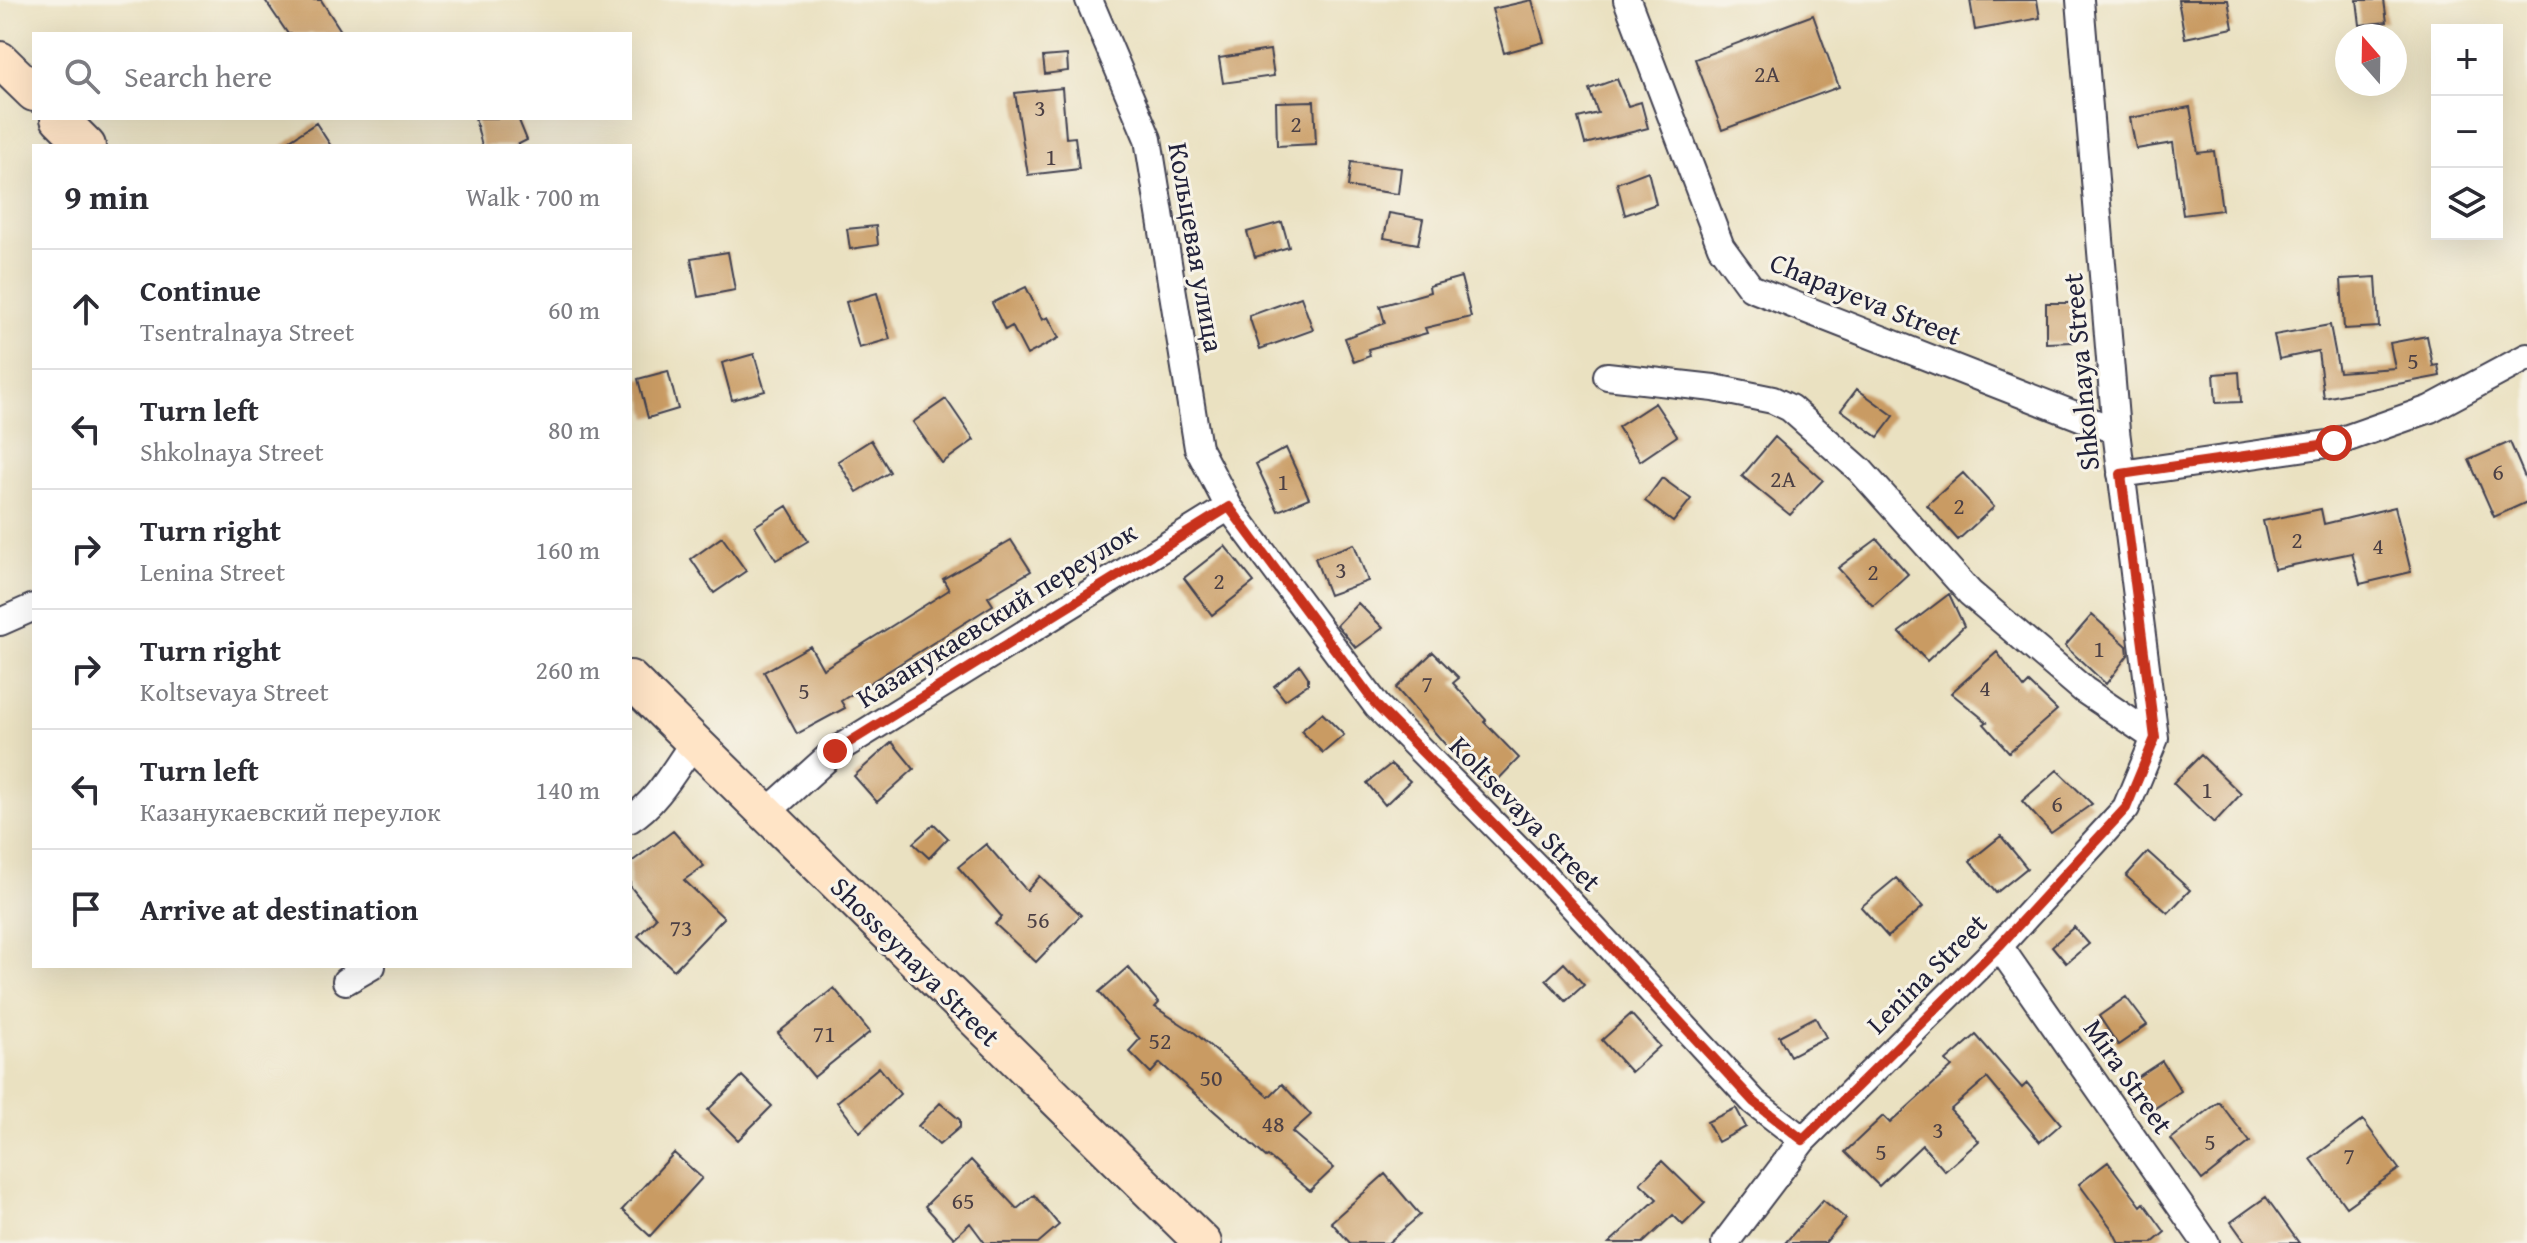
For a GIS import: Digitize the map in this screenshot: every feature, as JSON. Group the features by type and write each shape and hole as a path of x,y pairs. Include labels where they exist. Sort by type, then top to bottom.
{"street":[{"name":"Кольцевая улица","path":"1089,0 1148,139 1198,448 1229,507"},
{"name":"Chapayeva Street","path":"1627,0 1721,247 1751,288 2116,431"},
{"name":"Shkolnaya Street","path":"2080,0 2116,431 2155,738"},
{"path":"0,60 32,91"},
{"path":"61,120 85,144"},
{"path":"2121,474 2334,443 2430,409 2527,357"},
{"path":"1607,376 1714,388 1773,400 1790,408 1860,470 1970,593 2084,690 2155,738"},
{"name":"Казанукаевский переулок","path":"766,813 835,751 1229,507"},
{"name":"Koltsevaya Street","path":"1229,507 1377,706 1544,875 1754,1102 1803,1140"},
{"path":"0,622 32,608"},
{"name":"Shosseynaya Street","path":"632,681 1203,1243"},
{"name":"Lenina Street","path":"1725,1243 1803,1140 1999,946 2126,808 2155,738"},
{"path":"632,818 666,781 694,742"},
{"name":"Mira Street","path":"1999,946 2206,1243"},
{"path":"346,981 369,968"}],"building":[{"path":"265,0 321,0 342,32 287,32"},
{"path":"1532,0 1544,42 1504,53 1492,9"},
{"path":"1970,0 2037,0 2040,18 1975,30"},
{"path":"2178,0 2228,0 2233,28 2185,38"},
{"path":"2357,0 2384,0 2387,22 2360,24"},
{"path":"1813,15 1839,87 1722,130 1695,59"},
{"path":"1270,50 1274,76 1223,83 1219,58"},
{"path":"1067,55 1068,71 1045,74 1043,57"},
{"path":"1617,79 1628,106 1641,102 1648,128 1585,144 1578,118 1598,113 1589,89"},
{"path":"1062,88 1066,138 1075,137 1079,169 1028,175 1015,93"},
{"path":"1314,101 1316,144 1277,146 1276,102"},
{"path":"2190,107 2198,153 2214,151 2222,210 2183,215 2173,143 2136,149 2130,118"},
{"path":"476,120 519,120 527,140 519,144 482,144"},
{"path":"316,123 330,144 284,144"},
{"path":"1351,162 1401,168 1398,194 1348,187"},
{"path":"1648,171 1656,204 1625,215 1617,183"},
{"path":"1389,213 1423,219 1418,244 1384,238"},
{"path":"1282,222 1289,247 1255,257 1247,232"},
{"path":"876,226 878,245 850,249 847,229"},
{"path":"728,252 735,290 698,297 691,258"},
{"path":"1461,277 1471,317 1425,328 1427,333 1368,349 1370,356 1354,362 1345,338 1385,323 1380,306 1430,292 1429,286"},
{"path":"2376,277 2379,327 2344,329 2341,279"},
{"path":"1026,287 1042,320 1048,317 1059,338 1027,355 1012,326 1005,330 992,303"},
{"path":"877,293 890,339 859,348 846,302"},
{"path":"1301,297 1313,330 1260,349 1249,316"},
{"path":"2046,303 2073,303 2073,342 2046,343"},
{"path":"2330,325 2339,372 2395,368 2390,343 2427,336 2433,366 2438,365 2440,376 2324,398 2318,351 2279,359 2274,335"},
{"path":"754,354 765,391 732,400 722,363"},
{"path":"668,371 678,409 648,418 638,379"},
{"path":"2239,372 2241,402 2216,403 2214,374"},
{"path":"1857,389 1894,416 1878,437 1841,410"},
{"path":"946,399 974,440 942,463 913,422"},
{"path":"1655,403 1677,436 1640,461 1618,427"},
{"path":"1775,437 1823,480 1790,515 1742,476"},
{"path":"871,440 890,472 857,492 838,461"},
{"path":"2510,442 2527,482 2527,502 2494,517 2469,460"},
{"path":"1286,448 1309,498 1278,511 1256,464"},
{"path":"1963,473 1994,507 1958,540 1927,505"},
{"path":"1662,478 1691,499 1673,522 1645,501"},
{"path":"787,506 808,541 776,560 755,526"},
{"path":"2395,507 2411,572 2360,584 2352,553 2274,569 2263,521 2321,509 2324,524"},
{"path":"722,537 746,571 714,593 691,559"},
{"path":"1877,539 1908,574 1873,606 1838,568"},
{"path":"1011,540 1031,571 988,597 993,605 841,701 845,708 797,734 764,672 810,646 823,669 949,590 943,579"},
{"path":"1354,544 1368,581 1329,595 1315,558"},
{"path":"1225,546 1254,582 1212,615 1184,578"},
{"path":"1949,594 1964,626 1927,661 1899,632"},
{"path":"1358,603 1383,628 1356,648 1337,625"},
{"path":"2092,615 2127,646 2128,655 2106,684 2065,646"},
{"path":"1433,652 1459,678 1453,683 1486,720 1484,722 1519,758 1489,789 1396,688"},
{"path":"1997,652 2024,688 2029,683 2057,710 2009,752 1984,724 1987,722 1951,693"},
{"path":"1300,665 1308,677 1308,684 1285,700 1274,686"},
{"path":"1322,713 1344,735 1323,753 1301,731"},
{"path":"892,742 914,769 877,802 854,776"},
{"path":"2201,755 2241,794 2214,823 2173,783"},
{"path":"1391,764 1410,781 1385,805 1367,783"},
{"path":"2057,770 2092,804 2051,833 2022,801"},
{"path":"934,824 948,838 929,858 913,843"},
{"path":"673,831 704,866 684,880 724,918 674,970 638,936 656,918 632,888 632,862"},
{"path":"2001,836 2027,868 1996,893 1970,861"},
{"path":"986,844 1027,891 1040,876 1081,915 1036,962 995,924 1002,917 958,867"},
{"path":"2148,852 2190,890 2168,913 2126,876"},
{"path":"1896,878 1923,907 1888,937 1861,907"},
{"path":"2074,927 2089,944 2066,963 2052,946"},
{"path":"1564,963 1584,985 1566,1001 1546,980"},
{"path":"1128,967 1159,1003 1155,1007 1195,1033 1269,1097 1282,1084 1311,1115 1292,1132 1334,1168 1310,1191 1266,1157 1160,1063 1151,1073 1129,1051 1140,1039 1099,992"},
{"path":"834,988 870,1032 814,1077 778,1033"},
{"path":"2126,997 2147,1025 2118,1045 2099,1016"},
{"path":"1631,1014 1660,1046 1631,1072 1602,1040"},
{"path":"1815,1017 1826,1037 1790,1056 1779,1036"},
{"path":"1976,1035 2022,1088 2027,1083 2061,1124 2040,1142 1987,1078 1950,1110 1979,1141 1945,1171 1922,1145 1879,1186 1845,1152 1883,1116 1890,1123 1952,1067 1946,1061"},
{"path":"2162,1061 2181,1091 2152,1110 2133,1080"},
{"path":"879,1067 900,1094 860,1132 837,1102"},
{"path":"742,1076 772,1106 738,1140 708,1110"},
{"path":"2219,1102 2250,1142 2202,1180 2171,1139"},
{"path":"940,1103 960,1120 960,1127 939,1145 918,1126"},
{"path":"1736,1108 1746,1127 1718,1142 1707,1122"},
{"path":"2363,1120 2399,1169 2346,1207 2311,1159"},
{"path":"674,1153 702,1178 650,1236 622,1210"},
{"path":"971,1160 1017,1209 1034,1195 1059,1225 1038,1243 985,1243 970,1223 954,1238 925,1206"},
{"path":"1662,1161 1705,1203 1683,1225 1673,1215 1643,1243 1609,1243 1657,1199 1640,1183"},
{"path":"2108,1162 2165,1232 2152,1243 2119,1243 2079,1184"},
{"path":"1385,1174 1420,1215 1388,1243 1350,1243 1331,1222"},
{"path":"2266,1197 2299,1243 2246,1243 2231,1222"},
{"path":"1823,1200 1846,1219 1825,1243 1785,1243"}],"route":[{"path":"835,751 1229,507 1377,706 1544,875 1754,1102 1803,1140 1999,946 2126,808 2155,738 2121,474 2334,443"}]}
